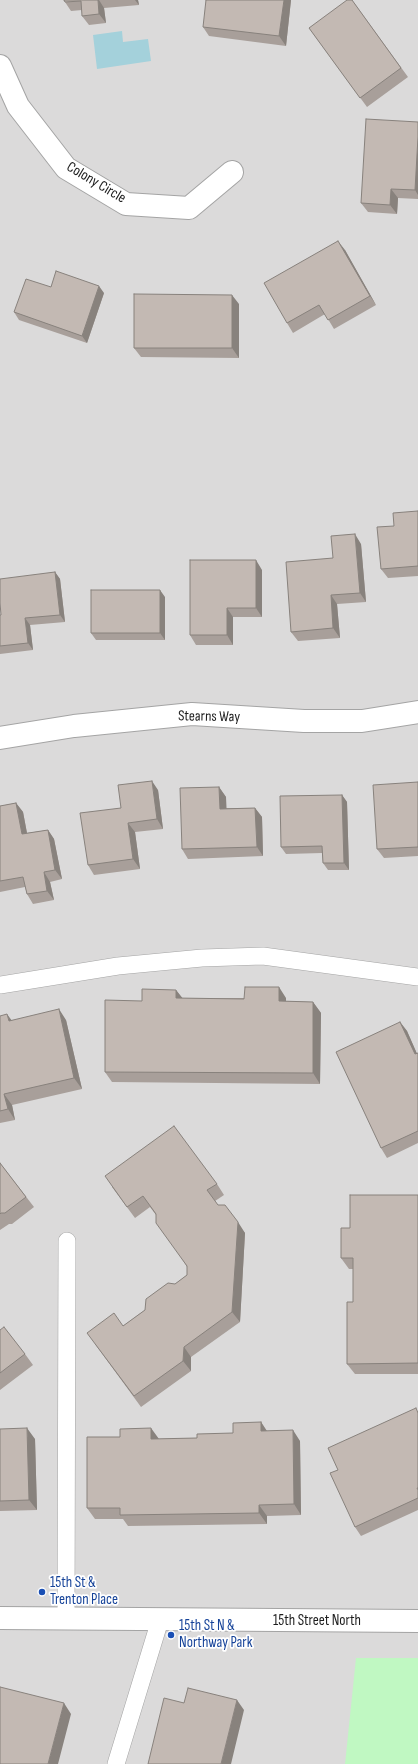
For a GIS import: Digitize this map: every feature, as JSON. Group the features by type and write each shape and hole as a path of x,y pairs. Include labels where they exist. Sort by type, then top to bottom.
{"street":[{"name":"Colony Circle","path":"0,66 18,106 66,168 126,204 189,208 232,172"},
{"name":"Stearns Way","path":"0,738 74,726 192,714 304,721 362,721 418,712"},
{"name":"15th Street North","path":"0,1618 418,1621"}],"lane":[{"path":"0,985 118,966 202,958 263,956 418,977"},
{"path":"66,1619 67,1241"},
{"path":"116,1764 160,1620"}],"shaded area":[{"path":"0,0 418,0 418,1764 0,1764"}],"green space":[{"path":"356,1658 418,1658 418,1764 345,1764"}],"water":[{"path":"122,31 123,42 148,39 151,61 97,69 93,35"}],"building":[{"path":"64,0 98,0 99,14 82,16 81,1 65,2"},
{"path":"206,0 284,0 279,36 203,27"},
{"path":"347,0 352,0 401,68 360,98 309,28"},
{"path":"366,119 418,122 415,190 391,189 390,205 361,203"},
{"path":"338,241 370,296 328,320 319,305 287,323 264,283"},
{"path":"56,271 99,286 82,336 14,312 26,279 51,287"},
{"path":"134,294 232,295 232,348 134,348"},
{"path":"418,511 418,566 381,569 377,527 394,526 393,513"},
{"path":"355,534 360,593 331,595 333,628 291,632 286,562 333,558 331,536"},
{"path":"190,560 256,560 256,608 227,608 227,635 190,635"},
{"path":"55,572 60,615 25,618 28,643 0,646 0,579"},
{"path":"91,590 160,590 160,633 91,633"},
{"path":"152,781 157,819 128,823 133,859 88,865 80,813 121,808 118,785"},
{"path":"418,782 418,847 377,849 373,785"},
{"path":"219,787 220,809 255,808 257,847 182,849 180,788"},
{"path":"342,795 344,863 323,863 322,846 281,847 280,796"},
{"path":"16,803 22,834 48,830 55,870 44,872 47,891 27,894 23,877 0,881 0,806"},
{"path":"245,987 279,987 279,1001 313,1002 313,1073 105,1072 105,1000 142,1001 142,989 176,990 176,998 244,999"},
{"path":"59,1009 74,1078 4,1094 8,1109 0,1111 0,1016 7,1014 9,1021"},
{"path":"400,1022 415,1054 418,1053 418,1131 381,1148 336,1052"},
{"path":"174,1126 217,1184 207,1190 218,1205 225,1205 238,1222 232,1312 184,1347 183,1361 134,1396 87,1333 114,1313 123,1326 145,1310 146,1299 168,1283 175,1284 187,1275 187,1266 156,1223 156,1214 143,1196 127,1207 105,1176"},
{"path":"0,1163 26,1197 5,1213 0,1214"},
{"path":"350,1195 418,1195 418,1363 347,1364 347,1302 353,1302 353,1258 341,1258 341,1228 350,1228"},
{"path":"4,1327 25,1354 0,1373 0,1330"},
{"path":"416,1408 418,1413 418,1498 355,1527 330,1473 338,1470 328,1448"},
{"path":"261,1422 261,1431 293,1430 294,1504 259,1505 259,1513 120,1515 120,1508 87,1508 87,1437 120,1437 120,1429 151,1428 151,1439 197,1438 197,1434 233,1433 233,1423"},
{"path":"27,1428 29,1500 0,1501 0,1429"},
{"path":"0,1687 64,1703 48,1764 0,1764"},
{"path":"188,1688 237,1700 221,1764 148,1764 164,1698 184,1703"}],"place":[{"name":"15th St & Trenton Place","path":"42,1592"},
{"name":"15th St N & Northway Park","path":"171,1635"}]}
